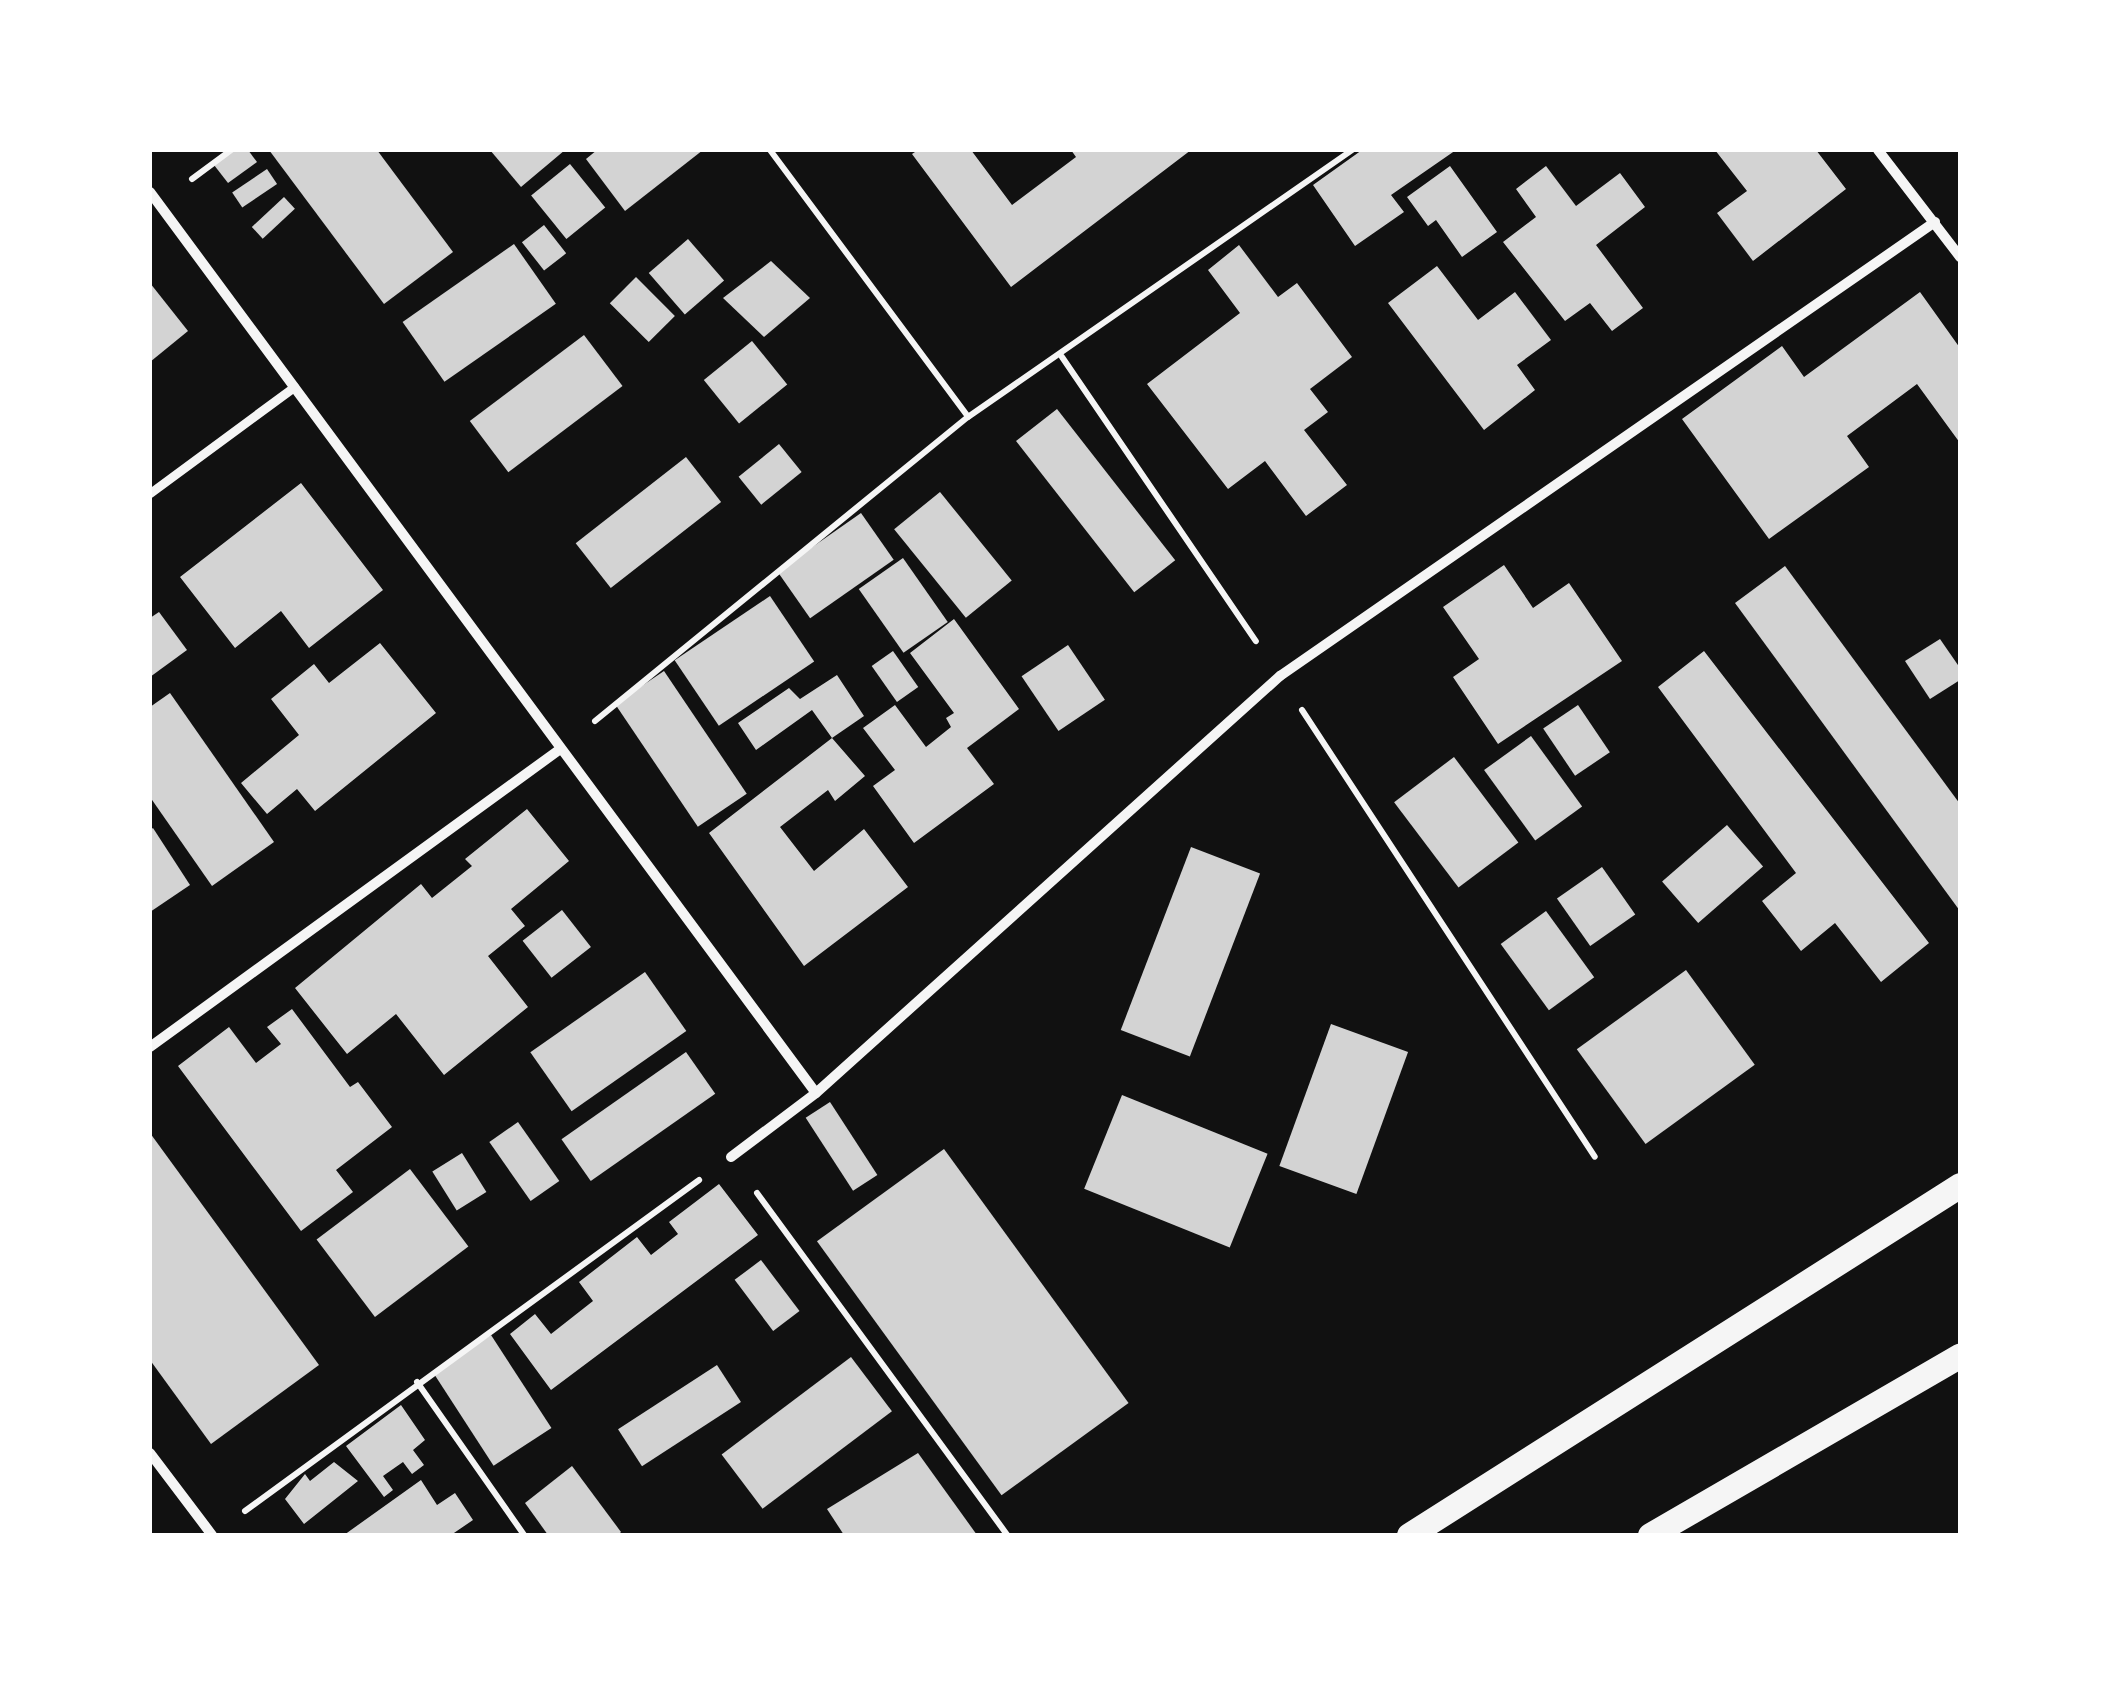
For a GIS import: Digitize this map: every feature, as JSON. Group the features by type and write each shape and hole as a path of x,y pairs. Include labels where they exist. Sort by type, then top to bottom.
{"main road":[{"path":"1409,1535 1960,1185"},
{"path":"1650,1535 1960,1355"}],"street":[{"path":"1878,150 1960,257"},
{"path":"150,192 816,1093"},
{"path":"731,1157 816,1093 1280,676 1936,222"},
{"path":"150,493 294,387"},
{"path":"150,1046 559,750"},
{"path":"150,1452 212,1535"}],"path":[{"path":"770,150 968,417"},
{"path":"559,750 968,417 1062,358 1350,151"},
{"path":"1062,358 1280,676 1595,1157"},
{"path":"229,1523 417,1382 731,1157 1007,1535"},
{"path":"417,1382 524,1535"}],"building":[{"path":"235,150 248,150 257,162 228,183 214,165"},
{"path":"269,150 377,150 453,252 384,304"},
{"path":"490,150 565,150 521,187"},
{"path":"597,150 703,150 625,211 586,159"},
{"path":"918,150 971,150 1012,205 1076,157 1071,150 1191,150 1011,287 912,154"},
{"path":"1362,150 1456,150 1391,195 1404,212 1355,246 1313,185"},
{"path":"1715,150 1816,150 1846,189 1753,261 1717,213 1747,191"},
{"path":"570,164 605,208 566,239 531,195"},
{"path":"1450,166 1497,232 1462,257 1436,220 1428,226 1407,197"},
{"path":"1546,166 1576,206 1620,173 1645,207 1596,245 1643,308 1612,331 1590,303 1565,321 1503,242 1536,217 1516,189"},
{"path":"267,169 277,184 242,207 232,192"},
{"path":"284,197 295,209 263,239 252,227"},
{"path":"544,225 566,253 544,271 522,242"},
{"path":"688,239 724,281 685,315 649,273"},
{"path":"514,244 556,304 444,382 403,322"},
{"path":"1239,245 1278,297 1297,283 1352,357 1310,389 1328,412 1304,430 1347,485 1306,516 1265,461 1228,489 1147,384 1240,313 1208,270"},
{"path":"771,261 810,298 764,337 723,298"},
{"path":"1437,266 1478,320 1515,292 1551,340 1517,365 1535,390 1484,430 1388,303"},
{"path":"636,277 675,316 649,342 610,303"},
{"path":"150,283 188,331 150,362"},
{"path":"1920,292 1960,348 1960,443 1917,384 1847,436 1869,467 1769,539 1682,419 1782,346 1804,377"},
{"path":"584,335 623,386 508,472 470,421"},
{"path":"752,341 787,385 739,424 704,380"},
{"path":"1057,409 1175,560 1134,592 1016,441"},
{"path":"779,444 802,472 761,505 739,477"},
{"path":"686,457 721,502 611,588 576,543"},
{"path":"301,483 383,590 309,648 281,611 235,648 180,577"},
{"path":"940,492 1012,581 966,618 894,529"},
{"path":"861,513 894,560 810,618 777,572"},
{"path":"903,558 948,622 904,653 859,589"},
{"path":"1504,565 1533,608 1569,583 1622,661 1498,744 1453,677 1479,659 1443,607"},
{"path":"1785,566 1960,804 1960,911 1735,603"},
{"path":"770,596 814,661 719,726 675,660"},
{"path":"159,612 187,650 150,677 150,618"},
{"path":"954,619 1019,709 967,748 994,784 914,843 873,786 895,770 863,728 895,705 926,747 951,727 946,718 954,713 910,653"},
{"path":"1940,639 1960,668 1960,680 1930,699 1905,661"},
{"path":"380,643 436,713 315,811 297,789 267,814 241,783 299,735 271,699 314,664 329,683"},
{"path":"1068,645 1105,700 1058,731 1022,676"},
{"path":"893,651 918,687 897,702 872,666"},
{"path":"1704,651 1929,943 1881,982 1835,923 1801,951 1762,901 1796,873 1658,687"},
{"path":"664,671 747,794 698,827 615,704"},
{"path":"837,675 864,716 832,738 812,710 756,750 738,723 789,688 800,699"},
{"path":"170,693 274,842 212,886 150,797 150,707"},
{"path":"1578,705 1610,752 1575,776 1543,728"},
{"path":"1531,736 1582,806 1535,840 1484,770"},
{"path":"832,738 865,776 835,801 828,790 780,827 814,871 864,829 908,887 804,966 709,833"},
{"path":"1454,757 1518,842 1458,888 1394,802"},
{"path":"527,809 569,861 511,909 525,926 488,956 528,1007 444,1075 396,1014 347,1054 295,988 421,884 432,898 472,866 465,859"},
{"path":"1727,825 1763,867 1698,923 1662,881"},
{"path":"153,828 190,885 150,912 150,830"},
{"path":"1191,847 1260,874 1190,1057 1121,1030"},
{"path":"1602,867 1635,915 1590,946 1557,899"},
{"path":"562,910 591,947 552,978 523,941"},
{"path":"1546,911 1594,977 1549,1010 1501,944"},
{"path":"1686,970 1755,1065 1646,1144 1577,1049"},
{"path":"645,972 686,1031 572,1111 530,1052"},
{"path":"292,1009 350,1087 358,1082 392,1127 336,1170 353,1192 301,1231 178,1066 229,1027 256,1063 281,1044 267,1027"},
{"path":"1331,1024 1408,1052 1356,1194 1279,1166"},
{"path":"686,1052 715,1094 591,1181 561,1139"},
{"path":"1122,1095 1268,1154 1230,1247 1084,1189"},
{"path":"830,1102 877,1175 853,1191 806,1118"},
{"path":"518,1122 559,1181 531,1201 489,1142"},
{"path":"150,1133 319,1365 211,1444 150,1360"},
{"path":"944,1149 1129,1403 1002,1495 817,1241"},
{"path":"462,1153 486,1192 457,1211 432,1172"},
{"path":"410,1169 468,1246 375,1317 317,1239"},
{"path":"719,1184 758,1235 551,1390 510,1334 535,1314 551,1334 593,1301 579,1282 637,1237 651,1255 678,1234 669,1222"},
{"path":"761,1260 800,1311 773,1331 735,1280"},
{"path":"491,1335 551,1428 494,1466 433,1373"},
{"path":"851,1357 892,1411 763,1509 722,1454"},
{"path":"717,1365 741,1402 642,1466 618,1429"},
{"path":"401,1405 425,1440 413,1450 424,1465 412,1474 403,1462 383,1476 393,1490 384,1497 346,1446"},
{"path":"918,1453 977,1535 844,1535 827,1509"},
{"path":"334,1462 358,1481 304,1524 285,1499 305,1474 310,1481"},
{"path":"572,1466 621,1532 618,1535 548,1535 525,1503"},
{"path":"421,1480 437,1505 455,1493 473,1520 451,1535 344,1535"}]}
